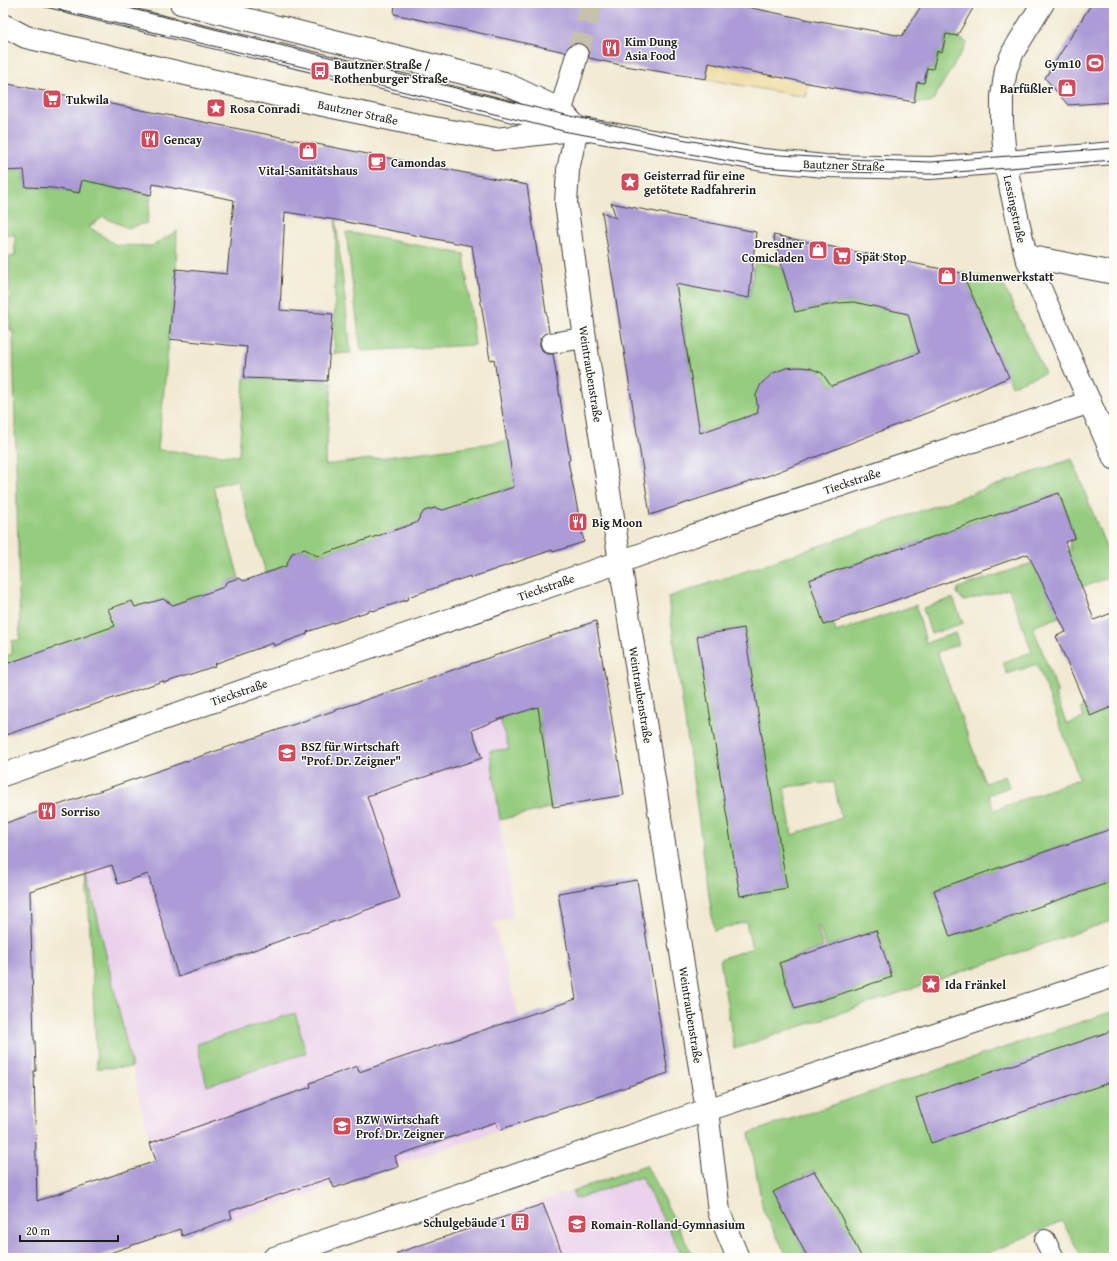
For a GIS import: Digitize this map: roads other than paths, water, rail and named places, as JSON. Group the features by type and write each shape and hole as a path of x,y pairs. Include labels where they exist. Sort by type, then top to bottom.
{"street":[{"path":"181,3 504,83 561,110 576,128"},
{"name":"Lessingstraße","path":"1043,3 1013,52 1006,69 1002,96 1006,163 1026,256 1114,458"},
{"name":"Bautzner Straße","path":"3,25 26,37 261,92 423,126 496,139 563,131 576,128 763,160 825,166 931,168 1114,153"},
{"path":"561,110 577,55"},
{"name":"Weintraubenstraße","path":"576,128 568,170 566,203 585,338 707,1110 719,1212 738,1258"},
{"path":"1026,256 1114,273"},
{"name":"Tieckstraße","path":"3,775 620,562 745,517 1090,402"},
{"path":"274,1258 707,1110 1114,976"}],"lane":[{"path":"68,3 576,128"},
{"path":"551,343 585,338"},
{"path":"1045,1240 1054,1258"}],"tunnel":[{"path":"577,55 592,3"}],"tram line":[{"path":"28,3 320,71 563,131 762,167 840,172 930,174 1114,160"},
{"path":"108,3 566,115 681,139 764,154 931,162 1114,148"}],"place":[{"name":"Kim Dung Asia Food","path":"611,48"},
{"name":"Gym10","path":"1095,63"},
{"name":"Bautzner Straße / Rothenburger Straße","path":"320,71"},
{"name":"Barfüßler","path":"1067,88"},
{"name":"Tukwila","path":"52,99"},
{"name":"Rosa Conradi","path":"216,108"},
{"name":"Gencay","path":"150,139"},
{"name":"Vital-Sanitätshaus","path":"308,151"},
{"name":"Camondas","path":"377,162"},
{"name":"Geisterrad für eine getötete Radfahrerin","path":"630,182"},
{"name":"Dresdner Comicladen","path":"818,250"},
{"name":"Spät Stop","path":"842,256"},
{"name":"Blumenwerkstatt","path":"947,276"},
{"name":"Big Moon","path":"578,522"},
{"name":"BSZ für Wirtschaft \"Prof. Dr. Zeigner\"","path":"287,753"},
{"name":"Sorriso","path":"47,811"},
{"name":"Ida Fränkel","path":"931,984"},
{"name":"BZW Wirtschaft Prof. Dr. Zeigner","path":"342,1126"},
{"name":"Schulgebäude 1","path":"520,1222"},
{"name":"Romain-Rolland-Gymnasium","path":"577,1224"}]}
